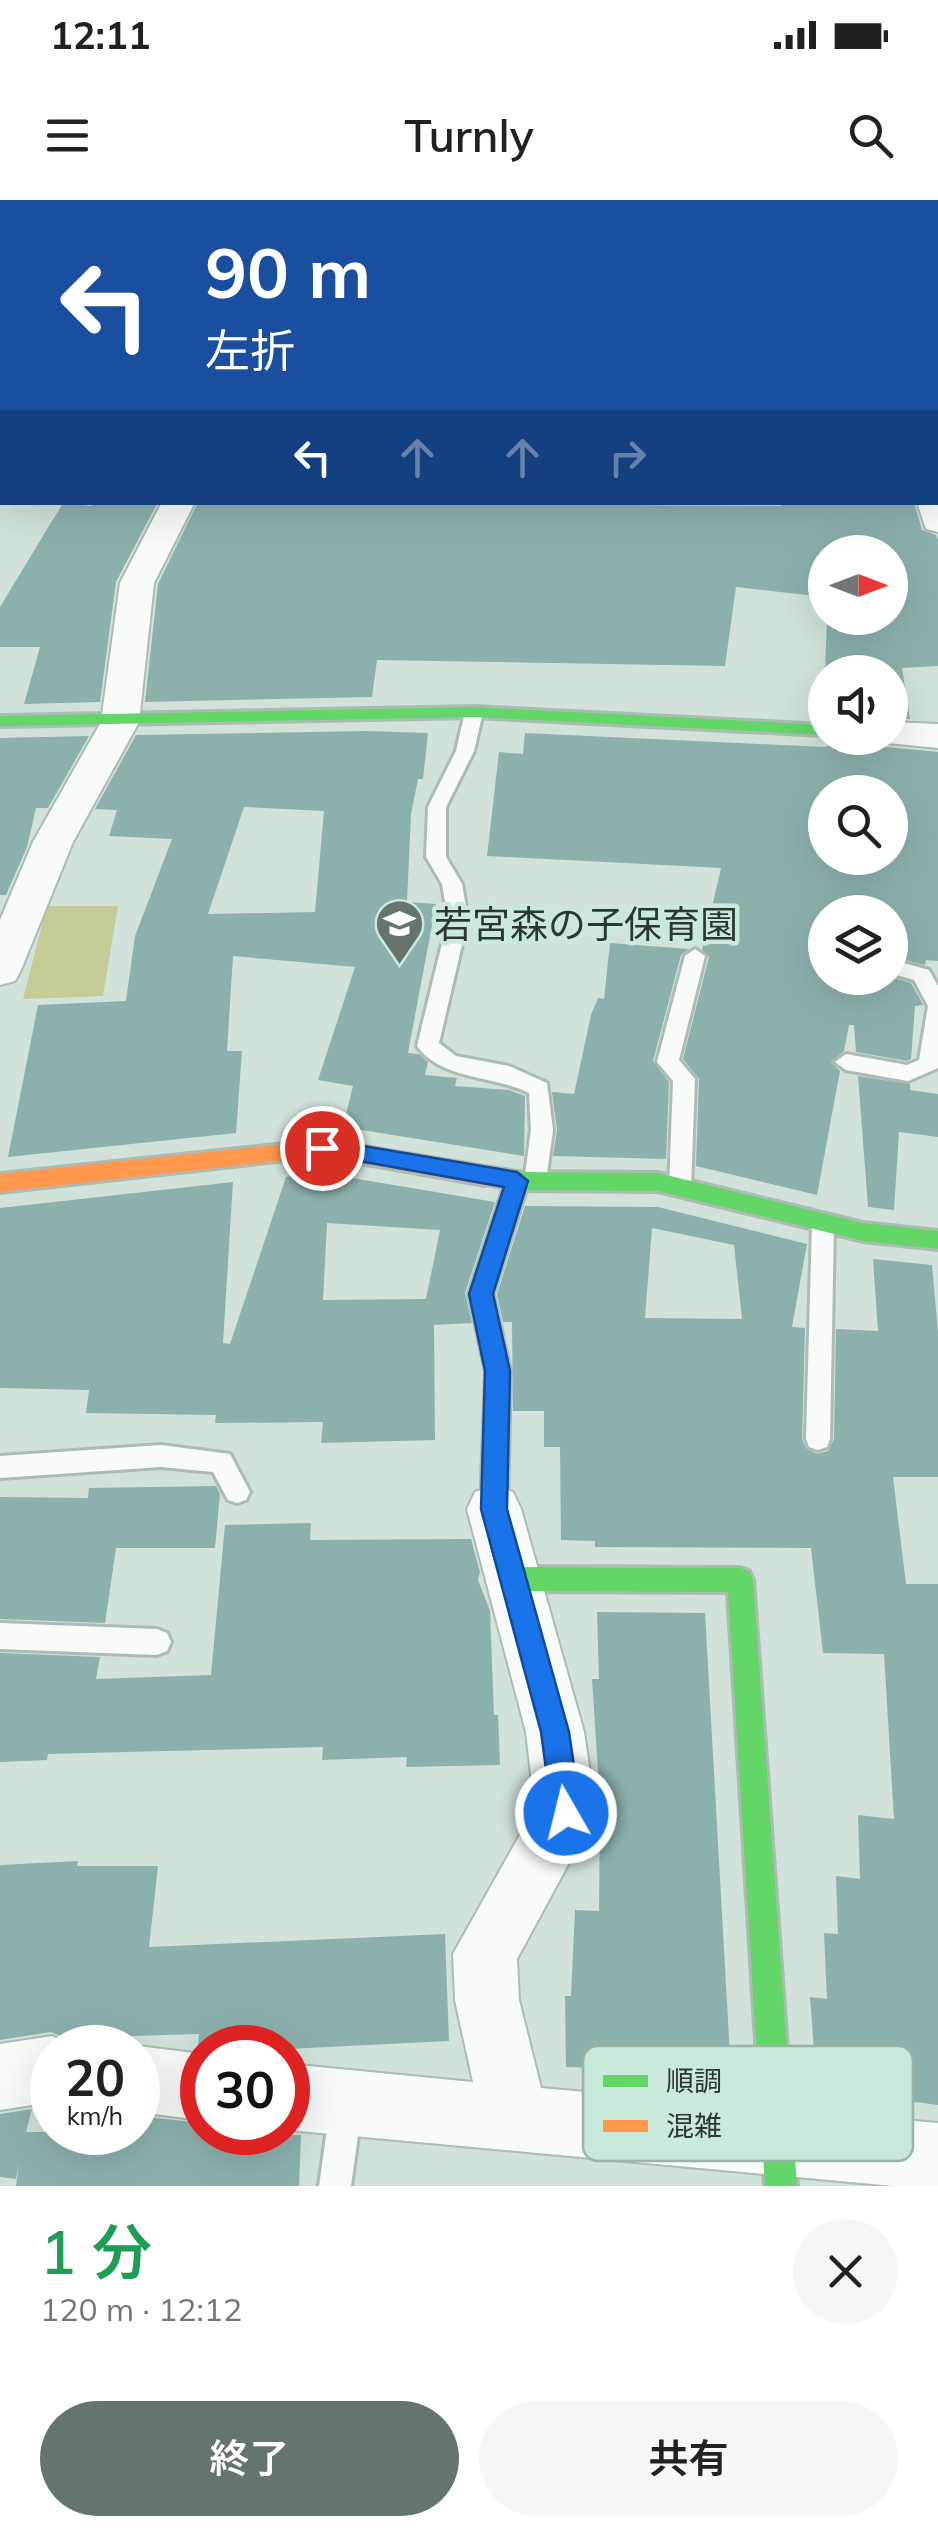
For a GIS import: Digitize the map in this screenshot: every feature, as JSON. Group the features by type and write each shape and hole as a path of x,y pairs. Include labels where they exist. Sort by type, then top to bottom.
{"street":[{"path":"0,970 53,842 120,722 137,583 177,505"},
{"path":"0,721 120,722 474,712 808,729"},
{"path":"908,735 938,736"},
{"path":"0,1183 322,1148 526,1181 658,1182 863,1232 938,1240"},
{"path":"494,1509 555,1732 566,1813 484,1954 487,2000 515,2118"},
{"path":"514,1579 740,1580 772,2046"},
{"path":"0,2077 30,2072"},
{"path":"317,2100 515,2118 583,2129"},
{"path":"913,2157 938,2156"},
{"path":"780,2162 806,2161"}],"lane":[{"path":"474,712 466,751 437,807 436,857 452,884 458,919 428,1046 450,1063 510,1074 538,1089 542,1130 481,1294 498,1371 494,1509"},
{"path":"680,1188 684,1079 668,1062 696,956"},
{"path":"846,1062 908,1073 929,1065 938,1007 922,974 908,970"},
{"path":"818,1440 823,1223"},
{"path":"0,1467 176,1458 221,1462 237,1492"},
{"path":"0,1636 157,1642"},
{"path":"317,2100 335,2186"}],"green space":[{"path":"47,906 118,906 103,996 23,999"}],"building":[{"path":"62,505 156,505 116,582 100,702 24,704 40,647 0,647 0,607"},
{"path":"197,505 915,505 922,530 936,535 938,540 938,666 908,668 908,655 826,655 826,635 908,635 908,535 808,535 808,595 736,587 725,666 377,660 372,697 145,702 158,584"},
{"path":"428,733 423,779 418,779 411,814 407,902 436,904 408,1053 419,1054 428,1062 425,1075 457,1078 455,1086 509,1090 525,1096 524,1156 343,1127 353,1086 318,1080 355,967 233,956 227,1051 242,1051 236,1133 8,1157 38,1005 126,1001 135,936 172,839 109,836 117,810 95,809 136,735","holes":["244,807 324,811 315,912 208,914"]},
{"path":"525,733 808,746 808,755 908,755 908,749 938,752 938,961 926,960 925,965 908,961 908,895 808,895 808,995 908,995 908,982 923,1005 915,1006 911,1059 907,1061 856,1052 854,1025 849,1025 844,1051 831,1062 840,1071 817,1195 696,1166 699,1079 683,1059 709,957 702,950 721,868 487,856 499,752 523,754"},
{"path":"89,736 48,808 36,808 27,847 6,895 0,895 0,738"},
{"path":"610,943 689,949 681,955 653,1061 669,1082 666,1159 553,1156 557,1130 552,1092 574,1094 591,1015 598,998 604,999"},
{"path":"858,1076 910,1084 910,1090 938,1094 938,1137 899,1132 894,1210 868,1207"},
{"path":"322,1173 495,1202 465,1293 472,1323 434,1325 435,1440 321,1443 323,1422 215,1423 216,1415 86,1413 89,1390 0,1388 0,1208 233,1182 223,1343 230,1344 286,1177","holes":["327,1223 440,1230 426,1299 323,1300"]},
{"path":"525,1206 658,1207 807,1244 792,1327 805,1328 802,1439 806,1448 817,1454 828,1451 834,1439 836,1329 878,1331 873,1259 932,1265 938,1332 938,1477 893,1477 906,1584 938,1584 938,2105 913,2102 913,2046 814,2046 810,1997 827,1999 824,1933 838,1934 836,1876 860,1879 858,1815 894,1819 884,1654 823,1653 811,1548 595,1547 595,1541 561,1540 560,1447 544,1447 544,1411 513,1411 512,1322 503,1322 497,1294","holes":["652,1228 734,1245 742,1319 645,1318"]},
{"path":"216,1486 220,1494 215,1548 116,1548 105,1623 0,1619 0,1497 88,1498 89,1488"},
{"path":"311,1523 310,1540 471,1539 480,1572 478,1580 490,1611 500,1765 406,1767 407,1757 322,1760 323,1747 48,1754 47,1760 0,1762 0,1653 100,1657 96,1679 211,1675 225,1525"},
{"path":"597,1612 705,1613 729,2046 583,2046 583,2068 566,2067 565,1996 571,1996 575,1910 599,1911 600,1802 592,1679 599,1679"},
{"path":"78,1861 77,1866 158,1866 149,1947 445,1934 449,2041 310,2048 310,2025 180,2025 180,2035 160,2035 160,2025 30,2025 30,2035 0,2040 0,1865"},
{"path":"30,2109 26,2132 30,2132 30,2155 160,2155 160,2118 180,2121 180,2155 300,2155 299,2186 16,2186 19,2163 16,2179 0,2177 0,2114"}],"traffic: fast":[{"path":"0,721 474,712 808,729"},
{"path":"485,1176 517,1181 658,1182 863,1232 938,1240"},
{"path":"513,1579 740,1580 772,2046"},
{"path":"779,2161 781,2186"}],"traffic: slow":[{"path":"0,1183 322,1148 485,1176"}],"place":[{"name":"若宮森の子保育園","path":"399,966"}],"route":[{"path":"322,1148 517,1181 481,1294 498,1371 494,1509 555,1732 566,1813"}]}
